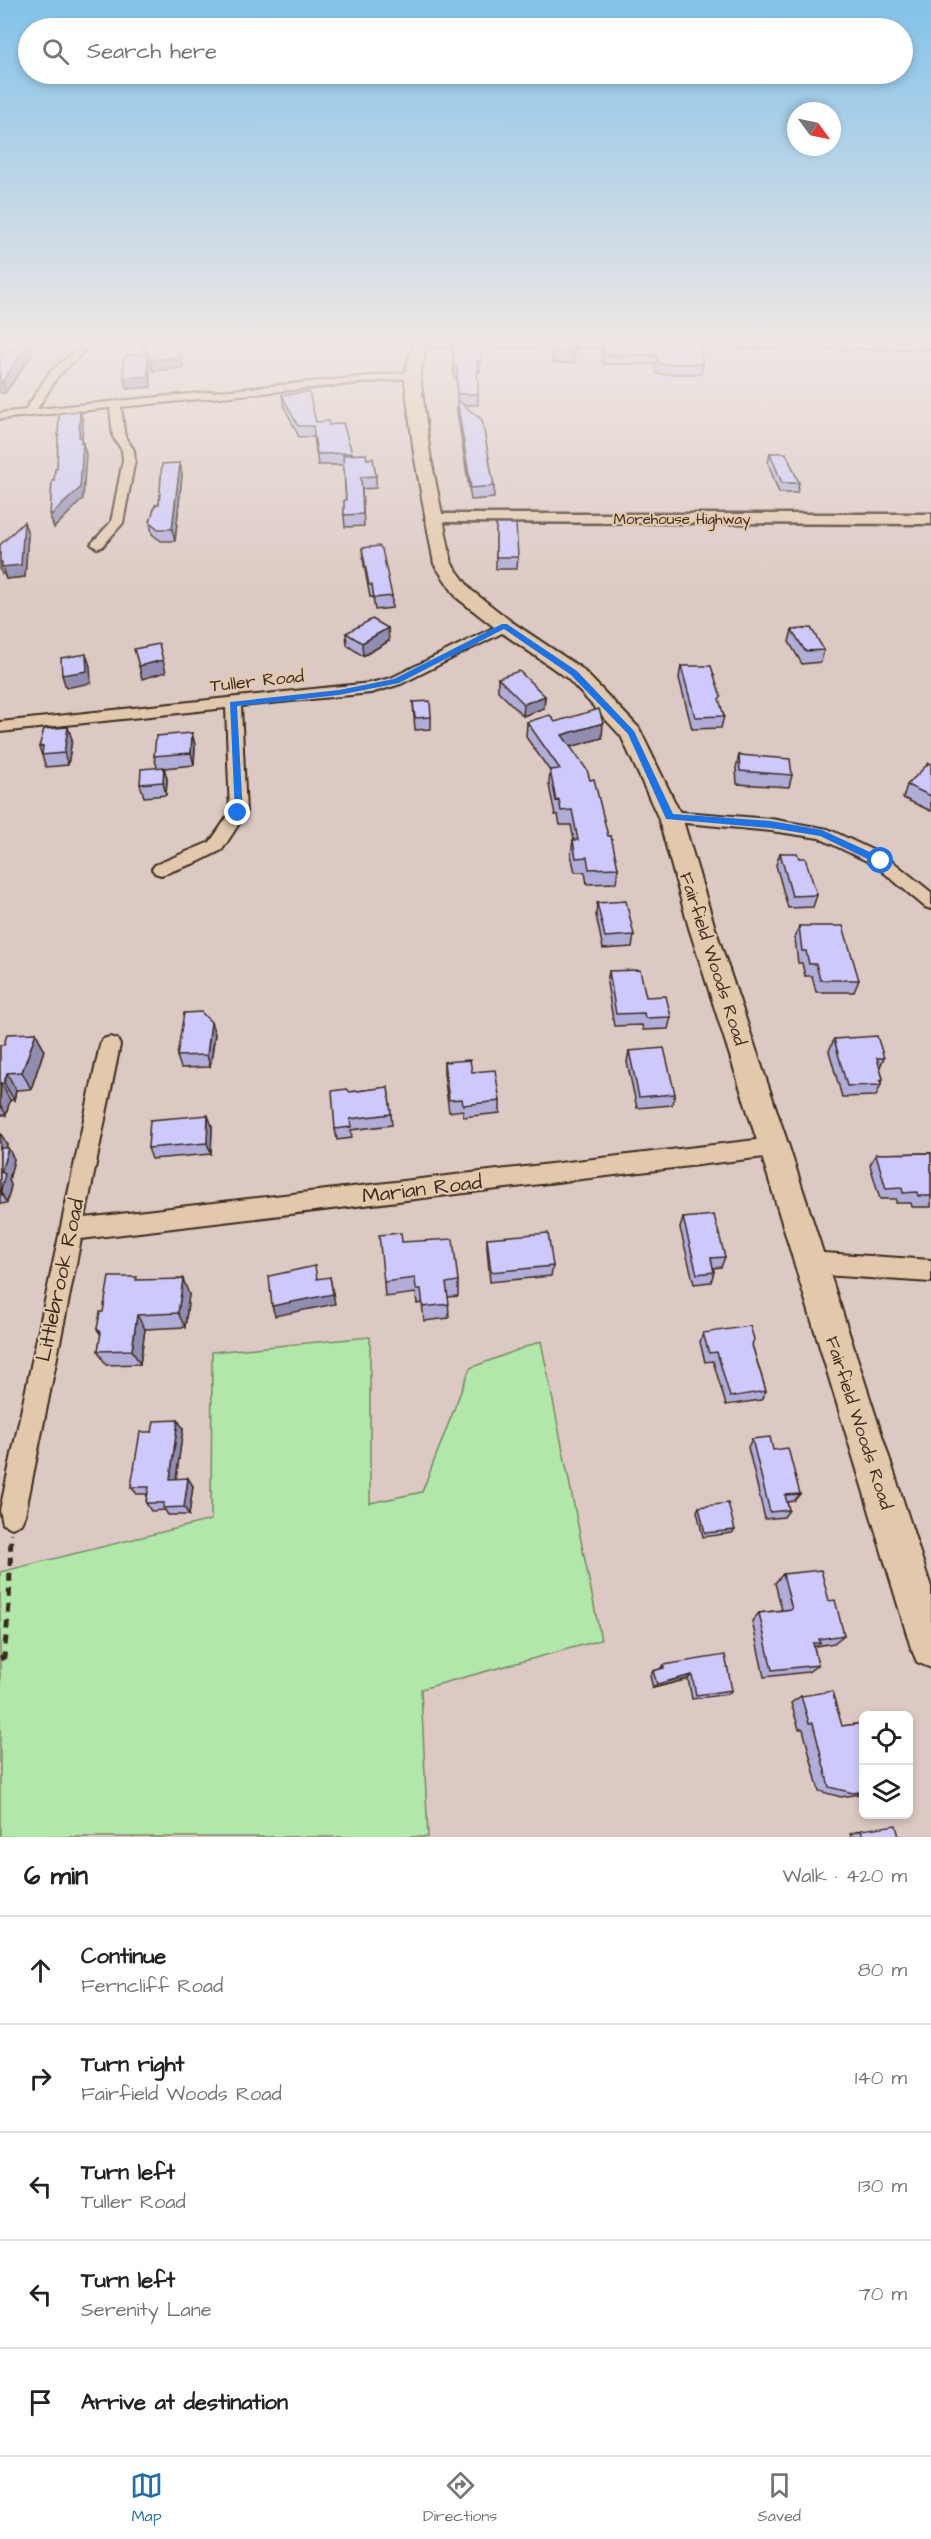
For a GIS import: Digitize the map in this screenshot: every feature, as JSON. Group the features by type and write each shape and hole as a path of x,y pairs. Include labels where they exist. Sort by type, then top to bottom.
{"main road":[{"name":"Fairfield Woods Road","path":"420,428 433,519 443,564 464,594 505,626 574,673 631,733 670,817 706,939 774,1147 808,1263 931,1648"}],"street":[{"path":"97,544 117,523 129,460 128,450 119,437 118,428"},
{"name":"Morehouse Highway","path":"433,519 931,519"},
{"name":"Tuller Road","path":"0,727 339,693 396,681 505,626"},
{"path":"161,869 192,858 216,846 238,813 233,704"},
{"path":"670,817 771,825 822,833 881,861 931,902"},
{"name":"Littlebrook Road","path":"12,1515 110,1046"},
{"name":"Marian Road","path":"70,1230 774,1147"},
{"path":"808,1263 931,1271"}],"path":[{"path":"0,1659 4,1658 9,1605 12,1515"}],"green space":[{"path":"370,1337 370,1503 422,1492 470,1368 541,1341 601,1640 421,1689 428,1837 0,1837 0,1572 211,1520 212,1352"}],"building":[{"path":"58,428 79,428 79,437 83,443 80,488 50,516 52,481 54,481 57,468"},
{"path":"313,428 344,428 352,453 317,454"},
{"path":"461,428 483,428 494,486 471,488"},
{"path":"770,453 786,453 799,483 782,483"},
{"path":"366,454 367,459 373,458 376,476 361,477 363,514 344,515 344,500 346,500 343,455"},
{"path":"180,463 172,529 158,529 150,522 155,505 159,504 162,464"},
{"path":"24,522 21,565 2,567 0,545"},
{"path":"496,524 516,524 518,557 496,557"},
{"path":"379,546 382,549 392,596 374,598 372,585 369,585 362,548"},
{"path":"372,619 388,628 362,643 346,633"},
{"path":"811,628 824,650 805,651 792,630"},
{"path":"159,644 163,660 139,666 134,649"},
{"path":"86,654 87,671 62,675 61,658"},
{"path":"681,666 711,666 721,697 719,699 724,716 695,717"},
{"path":"519,671 545,696 524,704 498,678"},
{"path":"430,701 431,717 415,718 413,702"},
{"path":"599,709 603,723 562,735 587,770 590,780 594,779 618,868 589,869 587,857 576,858 573,840 578,840 572,810 561,811 559,800 556,801 550,770 560,769 527,722 550,715 555,722"},
{"path":"68,727 64,753 42,755 43,746 39,747 44,729"},
{"path":"192,733 191,753 154,756 156,736"},
{"path":"739,755 790,759 792,775 740,771"},
{"path":"929,763 931,764 931,796 907,785"},
{"path":"164,767 163,782 140,784 141,769"},
{"path":"780,853 797,853 799,858 805,858 817,895 792,896"},
{"path":"626,901 634,935 605,937 597,903"},
{"path":"799,926 843,926 859,980 820,980 816,964 809,964 806,951 802,951"},
{"path":"640,970 646,997 666,996 671,1017 645,1018 644,1013 616,1014 609,971"},
{"path":"201,1012 211,1022 207,1055 177,1056 184,1013"},
{"path":"36,1033 22,1072 7,1073 4,1083 0,1086 0,1045 4,1045 7,1034"},
{"path":"877,1036 884,1058 877,1058 883,1079 880,1080 881,1085 847,1086 834,1039"},
{"path":"664,1048 675,1094 639,1097 629,1051"},
{"path":"470,1060 472,1072 495,1070 500,1101 463,1105 462,1099 449,1100 444,1062"},
{"path":"388,1087 391,1114 350,1119 351,1127 335,1129 332,1091 347,1089 350,1092"},
{"path":"208,1115 207,1143 148,1148 150,1120"},
{"path":"0,1148 8,1148 1,1172 5,1174 0,1193"},
{"path":"931,1153 931,1196 918,1196 917,1192 903,1193 902,1188 886,1189 876,1154"},
{"path":"714,1215 725,1257 711,1258 714,1272 697,1274 683,1218"},
{"path":"401,1233 402,1242 453,1239 458,1281 446,1283 449,1304 423,1307 421,1289 416,1289 415,1278 384,1282 379,1235"},
{"path":"548,1233 553,1266 491,1272 487,1238"},
{"path":"315,1266 317,1279 330,1277 333,1294 272,1306 269,1276"},
{"path":"109,1277 137,1277 136,1280 183,1279 178,1313 137,1315 132,1350 98,1351 101,1332 97,1329 100,1312 103,1312"},
{"path":"750,1326 754,1339 752,1345 766,1391 730,1397 717,1352 709,1353 703,1333"},
{"path":"178,1420 170,1479 188,1478 184,1507 163,1508 164,1503 146,1503 149,1487 131,1487 140,1432 152,1432 154,1421"},
{"path":"770,1437 773,1450 788,1448 800,1494 785,1495 789,1510 770,1512 752,1439"},
{"path":"728,1503 735,1530 705,1533 699,1507"},
{"path":"821,1570 829,1601 835,1600 844,1635 819,1639 820,1643 813,1643 818,1665 772,1670 759,1613 792,1609 783,1574"},
{"path":"725,1655 732,1690 696,1695 692,1675 657,1684 653,1671 664,1668 663,1665"},
{"path":"832,1691 842,1726 859,1724 859,1792 853,1793 829,1787 813,1723 809,1723 801,1696"},
{"path":"896,1825 899,1837 863,1837 861,1830"}],"route":[{"path":"238,813 233,704 339,693 396,681 505,626 574,673 631,733 670,817 771,825 822,833 881,861"}]}
